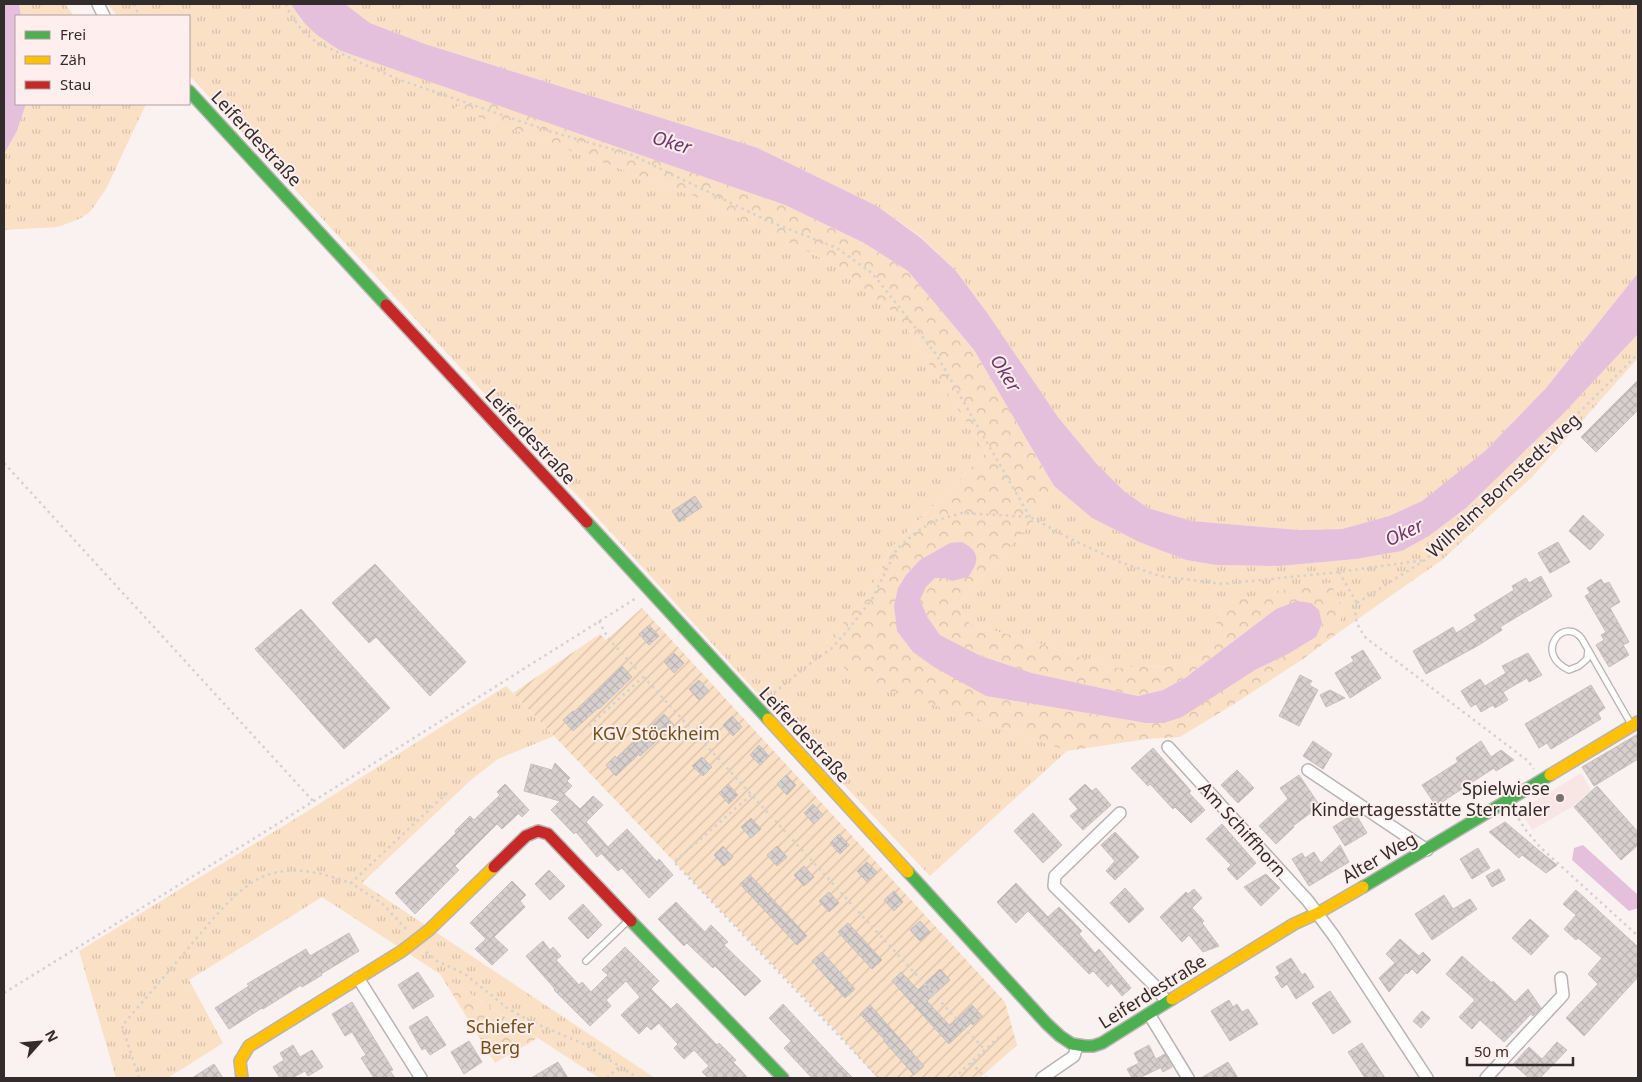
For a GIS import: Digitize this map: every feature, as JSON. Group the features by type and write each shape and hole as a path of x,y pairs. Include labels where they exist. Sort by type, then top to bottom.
{"street":[{"name":"Leiferdestraße","path":"190,92 1047,1024 1064,1040 1077,1046 1090,1047 1102,1043 1294,924 1318,913"},
{"name":"Alter Weg","path":"1318,913 1508,802 1635,724"},
{"name":"Am Schiffhorn","path":"1168,747 1318,913"},
{"path":"1308,770 1427,850"},
{"path":"1120,813 1055,876 1054,886 1153,984 1167,1002"},
{"path":"242,1078 240,1061 249,1046 358,978 430,930 526,836 538,831 548,834 783,1078"},
{"path":"1318,913 1427,1078"},
{"path":"358,978 421,1078"},
{"path":"1486,1078 1563,995 1561,978"},
{"path":"1149,1014 1188,1078"},
{"path":"1042,1078 1074,1056 1077,1046"}],"lane":[{"path":"1588,650 1587,659 1579,666 1569,670 1560,666 1552,655 1552,642 1559,634 1570,631 1578,633 1635,724"},
{"path":"586,961 630,919"}],"path":[{"path":"286,4 290,14 301,29 316,42 361,63 400,80 549,131 632,155 768,221 837,248 873,274 936,354 1030,517"},
{"name":"Wilhelm-Bornstedt-Weg","path":"1358,603 1425,560 1495,496 1638,354"},
{"path":"4,463 313,801"},
{"path":"756,708 812,662 831,649 872,599 897,549 915,533 934,521 962,513 1030,517 1120,562 1160,576 1222,584 1339,572 1425,560"},
{"path":"1339,572 1358,603 1355,612 1357,625 1366,638 1528,761 1542,781"},
{"path":"4,992 313,801 649,589"},
{"path":"599,622 608,638 643,677 985,1050"},
{"path":"589,726 643,677"},
{"path":"351,883 450,790"},
{"path":"751,795 674,862 879,1078"},
{"path":"1508,802 1525,829 1540,847 1638,936"},
{"path":"138,1078 122,1026 236,895 262,877 278,872 296,870 318,872 351,883 383,904 426,953 437,961 465,974 507,1008 530,1021 586,1045 638,1078"},
{"path":"954,1078 1000,1036"},
{"path":"971,1063 986,1078"},
{"path":"607,1078 620,1066"}],"shaded area":[{"name":"Spielwiese Kindertagesstätte Sterntaler","path":"1581,773 1591,790 1572,807 1532,830 1520,810"}],"green space":[{"path":"19,4 65,4 73,15 21,15"},
{"path":"108,4 291,4 301,20 341,51 479,98 455,108 694,196 835,265 899,317 986,453 893,546 867,595 826,643 978,719 1067,751 930,876 759,695 482,391 190,76 190,15 116,15"},
{"path":"345,4 1638,4 1638,273 1546,388 1485,451 1422,501 1389,516 1342,529 1300,530 1192,521 1148,508 1124,491 1096,463 1058,417 988,314 956,271 921,237 877,206 758,148 425,44 370,23"},
{"path":"479,98 785,205 864,243 908,271 974,350 1054,486 1033,522 972,587 958,608 971,625 1023,638 1112,668 1170,666 1211,652 1220,606 1274,592 1330,583 1343,608 1338,633 1303,659 1180,737 1147,739 1067,751 978,719 880,688 846,670 826,643 867,595 893,546 986,453 899,317 835,265 694,196 454,108","holes":["950,544 952,581 945,578 935,578 926,587 920,600 928,618 940,635 981,656 1032,673 1138,696 1163,690 1185,678 1276,609 1322,624 1316,637 1288,654 1146,723 986,696 898,588 909,572 920,561"]},
{"path":"26,105 146,105 106,189 90,212 79,219 58,227 4,230 4,154 17,131"},
{"path":"1638,334 1638,358 1532,477 1442,560 1338,633 1343,608 1220,606 1211,652 1170,666 1112,668 1023,638 971,625 958,608 972,587 1033,522 1054,486 1092,518 1139,542 1186,560 1216,565 1280,566 1356,559 1402,551 1429,536 1466,508 1562,415"},
{"name":"KGV Stöckheim","path":"642,608 1005,1002 1017,1045 980,1078 877,1078 836,1031 513,693 600,634 606,640"},
{"path":"506,686 554,736 498,759 471,780 362,883 655,1078 599,1078 322,897 189,980 223,1043 168,1078 116,1078 79,951 311,809"},
{"name":"Schiefer Berg","path":"440,974 537,1038 538,1038 495,1063"}],"water":[{"path":"4,4 19,4 21,15 15,15 15,105 26,105 17,131 4,154"},
{"name":"Oker","path":"291,4 345,4 370,23 425,44 758,148 877,206 921,238 956,271 988,314 1058,417 1096,463 1124,491 1148,508 1192,521 1300,530 1342,529 1389,516 1422,501 1485,451 1546,388 1638,273 1638,334 1562,415 1466,508 1429,536 1402,551 1356,559 1280,566 1216,565 1186,560 1139,542 1092,518 1054,486 974,350 908,271 864,243 785,205 341,51 313,31 302,20"},
{"path":"962,542 973,550 975,554 976,562 974,567 968,577 952,581 945,578 935,578 926,587 920,600 928,618 940,635 981,656 1032,673 1138,696 1163,690 1185,678 1276,609 1297,601 1311,603 1319,610 1322,624 1316,637 1288,654 1255,670 1182,717 1164,723 1146,723 986,696 934,667 913,652 897,631 894,606 898,588 906,575 920,560 950,543"},
{"path":"1583,845 1638,895 1638,908 1629,911 1572,860 1574,848"}],"building":[{"path":"1638,380 1638,410 1596,452 1581,437"},
{"path":"695,496 702,507 679,522 672,511"},
{"path":"1583,515 1604,535 1590,550 1569,531"},
{"path":"1558,542 1570,562 1550,573 1538,553"},
{"path":"375,564 466,662 430,696 376,637 369,643 332,603"},
{"path":"1541,576 1552,596 1500,627 1502,630 1479,645 1426,674 1413,651 1453,627 1456,633 1477,620 1474,615 1514,590 1512,586 1526,578 1529,583"},
{"path":"1601,579 1604,584 1609,582 1620,602 1610,608 1629,642 1623,645 1629,655 1609,667 1596,645 1604,640 1601,635 1606,632 1585,596 1590,593 1587,588"},
{"path":"301,609 390,708 344,749 255,649"},
{"path":"649,625 659,636 649,645 639,634"},
{"path":"1363,650 1381,678 1350,698 1335,673 1354,661 1351,657"},
{"path":"674,653 684,663 674,673 664,662"},
{"path":"1528,653 1542,675 1529,682 1527,678 1503,692 1508,700 1495,708 1493,705 1481,712 1476,704 1471,707 1461,691 1480,679 1485,686 1506,673 1502,666"},
{"path":"622,666 632,677 573,731 563,720 574,712"},
{"path":"1300,675 1312,681 1309,685 1318,690 1299,726 1279,716"},
{"path":"699,680 709,691 699,700 689,689"},
{"path":"1591,685 1605,708 1598,713 1601,719 1551,749 1547,743 1539,748 1525,724"},
{"path":"1330,690 1345,698 1326,707 1320,695"},
{"path":"664,714 674,725 616,776 606,765 615,756 617,758"},
{"path":"732,716 742,727 733,736 723,725"},
{"path":"1638,734 1638,759 1594,786 1582,767"},
{"path":"1313,741 1332,754 1323,769 1303,756"},
{"path":"1481,741 1491,757 1501,750 1514,760 1496,771 1494,768 1448,798 1445,795 1447,799 1436,806 1422,785 1458,762 1456,758"},
{"path":"759,745 769,756 760,765 750,755"},
{"path":"1153,748 1205,810 1191,823 1175,807 1173,809 1150,784 1148,786 1131,768"},
{"path":"702,757 712,767 703,776 692,766"},
{"path":"555,763 570,778 567,781 572,786 564,794 580,809 593,796 603,805 586,822 608,847 627,829 657,862 659,859 673,875 649,898 622,868 618,871 601,853 597,857 576,832 574,834 551,810 560,801 524,791 531,764 552,770"},
{"path":"1237,770 1254,788 1238,803 1221,785"},
{"path":"786,775 796,785 787,795 777,784"},
{"path":"1299,775 1320,806 1293,826 1276,844 1259,826 1288,799 1280,788"},
{"path":"505,784 529,810 522,817 511,806 518,814 502,829 497,824 455,866 459,870 415,914 395,893 456,833 455,831 470,816 474,820 500,795 497,792"},
{"path":"728,784 738,795 729,804 719,793"},
{"path":"1085,784 1092,791 1096,788 1111,805 1083,830 1070,816 1078,809 1069,799"},
{"path":"1597,786 1638,832 1638,845 1621,860 1574,807"},
{"path":"813,804 823,815 814,824 804,813"},
{"path":"1033,813 1062,845 1043,863 1014,831"},
{"path":"1355,813 1367,833 1345,846 1333,827"},
{"path":"751,818 761,829 751,838 741,827"},
{"path":"1505,822 1557,865 1546,873 1522,855 1519,858 1489,832"},
{"path":"1222,824 1256,863 1237,880 1227,869 1231,865 1206,839"},
{"path":"1115,832 1139,857 1115,880 1106,871 1115,861 1101,845"},
{"path":"839,834 849,845 840,854 830,843"},
{"path":"1340,845 1349,862 1309,886 1292,859 1302,853 1305,858 1314,852 1321,863"},
{"path":"723,846 733,857 724,866 714,855"},
{"path":"777,846 787,857 777,866 767,855"},
{"path":"1478,848 1490,868 1472,879 1460,859"},
{"path":"867,862 877,872 867,882 857,871"},
{"path":"804,866 814,877 804,886 794,875"},
{"path":"1499,869 1505,880 1492,887 1486,876"},
{"path":"549,870 565,886 550,900 535,884"},
{"path":"1266,874 1280,888 1261,906 1244,887"},
{"path":"750,875 807,936 797,945 740,884"},
{"path":"512,881 526,895 520,901 525,907 494,937 508,950 492,965 475,949 486,939 470,923"},
{"path":"1016,883 1048,917 1059,907 1082,931 1079,934 1095,953 1099,949 1131,988 1122,996 1111,983 1108,987 1093,971 1089,974 1028,911 1016,923 997,902"},
{"path":"1125,888 1144,909 1129,923 1110,903"},
{"path":"1194,889 1202,898 1192,908 1204,921 1202,923 1219,946 1203,952 1189,935 1182,942 1160,917 1186,892 1188,894"},
{"path":"1576,890 1638,947 1638,977 1584,1036 1566,1018 1598,984 1588,974 1602,958 1564,929 1576,915 1563,904"},
{"path":"894,891 903,902 894,911 884,900"},
{"path":"829,892 839,903 829,912 819,901"},
{"path":"1444,895 1453,909 1470,899 1477,909 1432,940 1415,914"},
{"path":"676,902 705,932 711,925 728,942 724,945 761,981 745,996 715,966 713,968 687,943 684,946 658,919"},
{"path":"583,904 602,925 588,939 568,918"},
{"path":"1530,919 1549,936 1531,955 1512,938"},
{"path":"920,921 930,932 920,941 910,930"},
{"path":"848,923 882,960 872,969 838,932"},
{"path":"349,933 359,951 302,987 301,985 229,1029 215,1008 249,986 247,984 306,949 310,956"},
{"path":"1400,939 1419,956 1423,952 1431,960 1417,974 1412,969 1406,973 1389,992 1379,978 1395,963 1386,954"},
{"path":"543,941 550,950 553,947 561,956 556,960 579,985 582,982 591,992 608,975 602,970 625,947 659,981 651,989 671,1009 677,1003 717,1045 719,1043 736,1060 733,1062 748,1078 708,1078 702,1072 709,1066 694,1050 684,1059 674,1048 678,1044 659,1023 651,1030 647,1026 639,1034 621,1015 640,997 626,981 606,1000 611,1006 590,1026 554,990 526,956"},
{"path":"822,952 855,989 845,998 812,961"},
{"path":"1462,956 1515,1002 1528,989 1541,1008 1533,1016 1531,1014 1504,1042 1480,1020 1472,1029 1459,1017 1475,1000 1446,974"},
{"path":"1291,958 1302,975 1305,973 1314,987 1296,999 1287,984 1282,988 1275,977 1280,974 1276,967"},
{"path":"940,969 950,980 927,1001 934,1009 950,1026 972,1005 982,1016 973,1025 971,1023 949,1044 892,981 901,972 918,990"},
{"path":"418,972 434,996 413,1009 398,985"},
{"path":"1330,991 1351,1022 1333,1034 1312,1003"},
{"path":"1229,1000 1233,1007 1237,1004 1242,1012 1248,1009 1258,1024 1230,1041 1211,1011"},
{"path":"352,1002 393,1070 390,1071 395,1078 374,1078 361,1058 366,1055 352,1032 345,1036 332,1014"},
{"path":"783,1004 853,1078 812,1078 784,1048 791,1041 769,1018"},
{"path":"870,1005 924,1066 914,1075 860,1014"},
{"path":"1422,1011 1430,1018 1421,1028 1413,1021"},
{"path":"427,1016 446,1045 430,1055 425,1048 422,1050 409,1027"},
{"path":"469,1041 482,1062 464,1074 451,1052"},
{"path":"1557,1042 1567,1050 1540,1078 1529,1078 1513,1064 1529,1047 1542,1059"},
{"path":"1362,1043 1385,1078 1365,1078 1348,1052"},
{"path":"293,1045 300,1057 312,1050 323,1067 308,1076 305,1071 292,1078 280,1078 273,1067 284,1060 280,1053"},
{"path":"1149,1045 1160,1068 1139,1078 1132,1078 1127,1069 1139,1063 1134,1053"},
{"path":"1165,1054 1172,1067 1163,1072 1156,1059"},
{"path":"558,1062 568,1078 531,1078"},
{"path":"1228,1062 1238,1078 1201,1078"},
{"path":"214,1064 223,1078 192,1078"}],"traffic: fast":[{"path":"190,92 386,305"},
{"path":"587,522 768,719"},
{"path":"1363,887 1550,775"},
{"path":"908,872 1047,1024 1072,1044 1093,1046 1102,1043 1172,999"},
{"path":"631,921 783,1078"}],"traffic: slow":[{"path":"768,719 908,872"},
{"path":"1550,775 1638,722"},
{"path":"242,1078 240,1061 249,1046 402,951 429,930 494,867"},
{"path":"1172,999 1294,924 1318,913 1363,887"}],"traffic: jam":[{"path":"386,305 587,522"},
{"path":"494,867 526,836 538,831 548,834 631,921"}],"place":[{"name":"Spielwiese Kindertagesstätte Sterntaler","path":"1560,798"}]}
